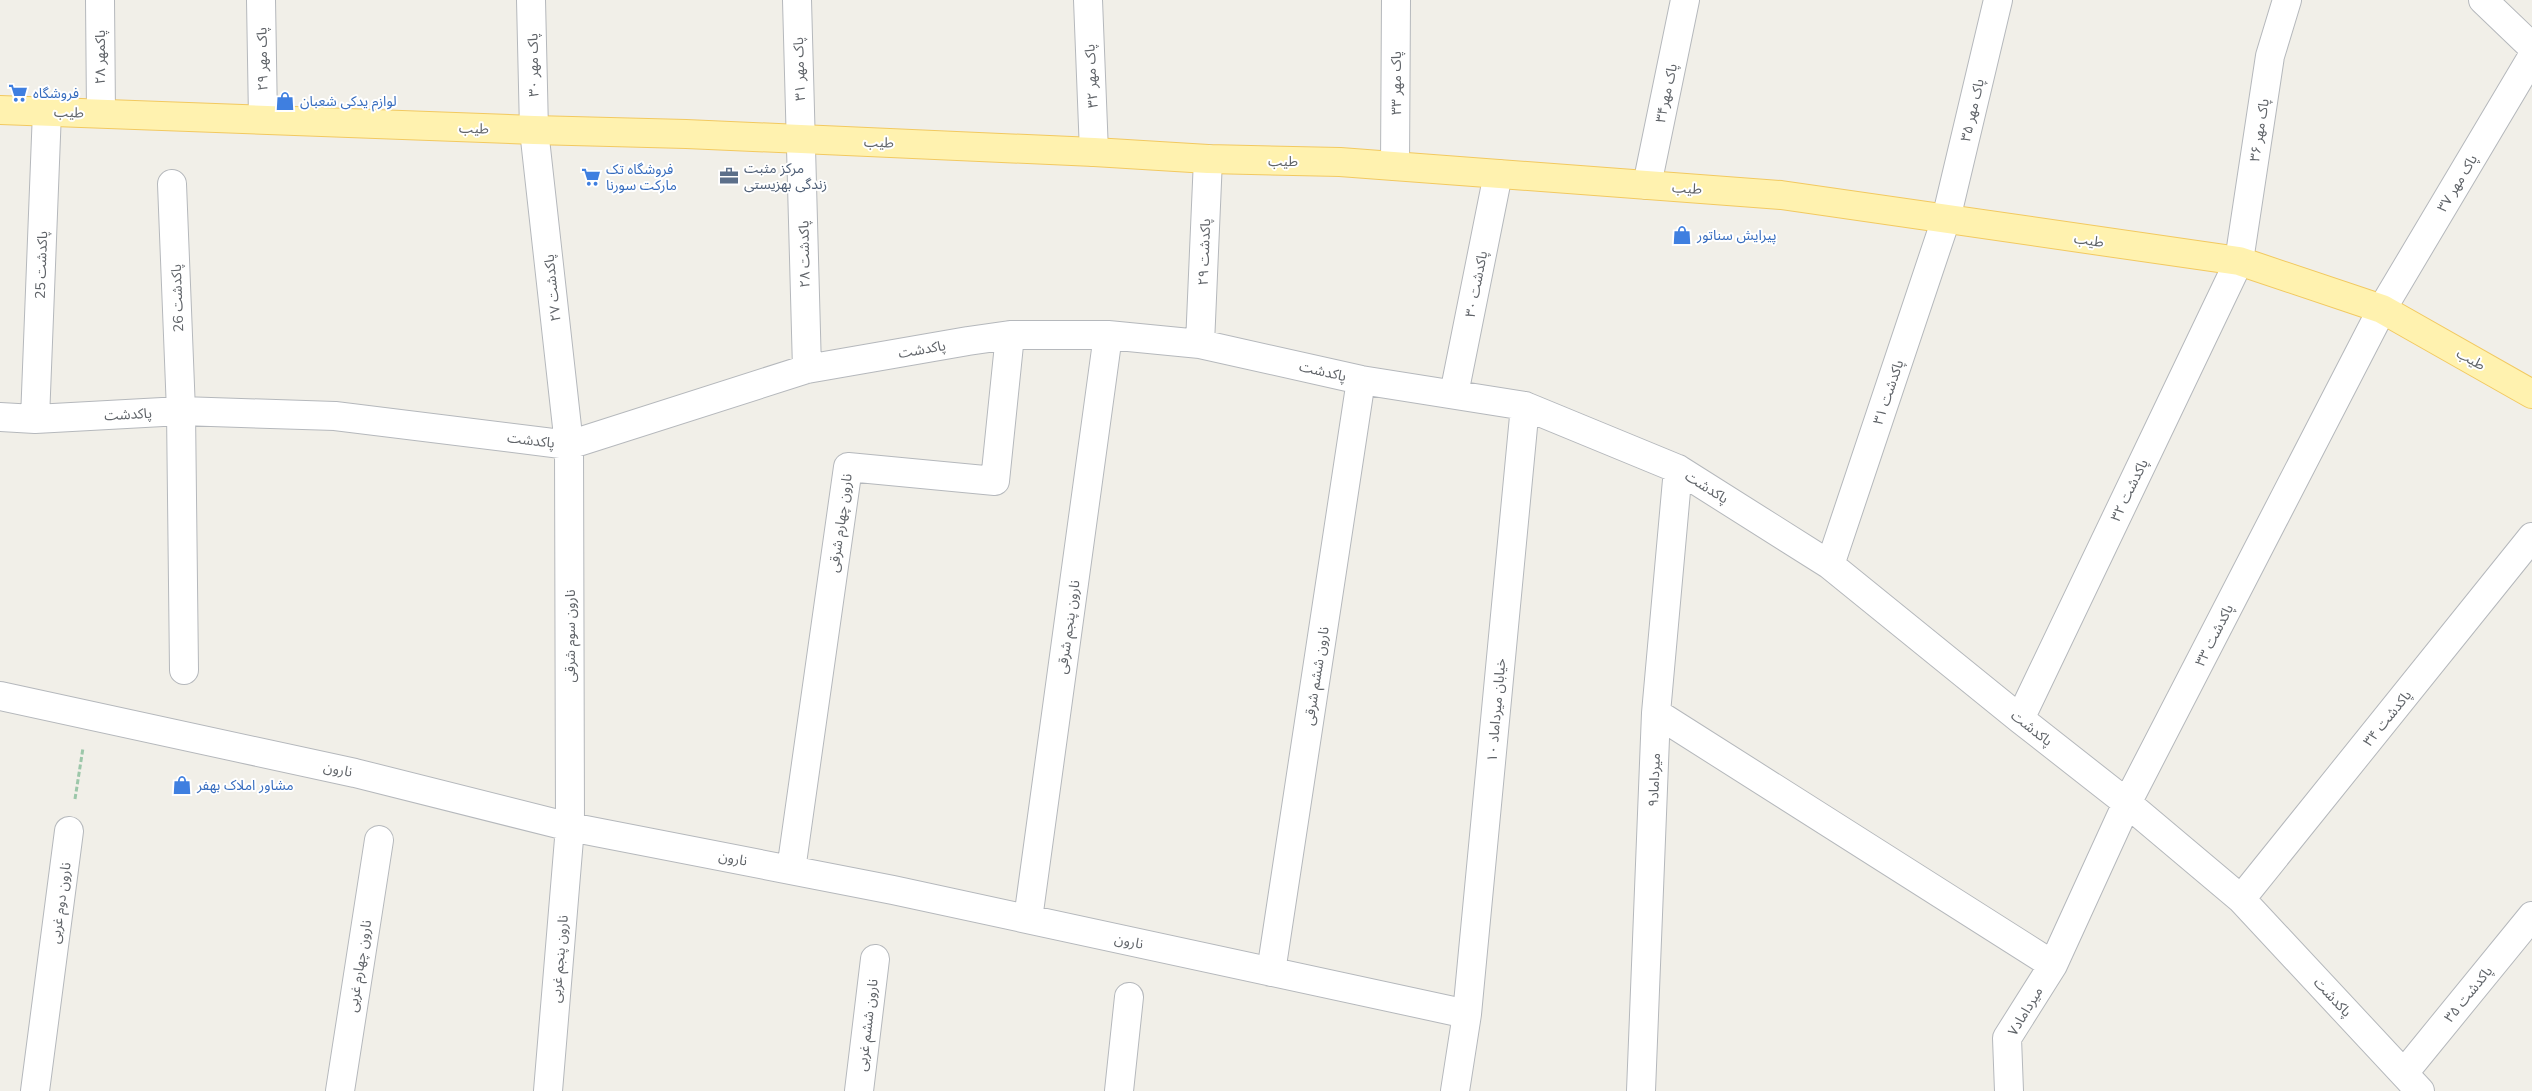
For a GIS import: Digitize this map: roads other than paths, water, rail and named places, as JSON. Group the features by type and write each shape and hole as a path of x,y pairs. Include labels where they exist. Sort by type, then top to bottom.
{"main road":[{"name":"طیب","path":"0,110 802,139 1208,159 1340,162 1781,195 2239,261 2382,309 2532,394"}],"street":[{"name":"پاکمهر ۲۸","path":"100,0 100,113"},
{"name":"پاک مهر ۲۹","path":"261,0 263,119"},
{"name":"پاک مهر ۳۰","path":"531,0 534,130"},
{"name":"پاک مهر ۳۱","path":"797,0 802,139"},
{"name":"پاک مهر ۳۲","path":"1088,0 1094,152"},
{"name":"پاک مهر ۳۳","path":"1395,166 1396,0"},
{"name":"پاک مهر۳۴","path":"1647,185 1685,0"},
{"name":"پاک مهر ۳۵","path":"1946,219 1998,0"},
{"name":"پاک مهر ۳۶","path":"2239,261 2270,56 2287,0"},
{"path":"2483,0 2532,47"},
{"name":"پاک مهر ۳۷","path":"2382,309 2532,57"},
{"name":"پاکدشت 25","path":"35,419 47,112"},
{"name":"پاکدشت ۲۷","path":"534,130 569,445"},
{"name":"پاکدشت ۲۸","path":"802,139 807,370"},
{"name":"پاکدشت ۲۹","path":"1200,344 1208,159"},
{"name":"پاکدشت ۳۰","path":"1454,394 1498,174"},
{"name":"پاکدشت 26","path":"172,184 181,411 184,670"},
{"name":"پاکدشت ۳۱","path":"1830,565 1946,219"},
{"name":"پاکدشت ۳۲","path":"2020,720 2239,261"},
{"name":"پاکدشت ۳۳","path":"2053,965 2127,802 2382,309"},
{"name":"پاکدشت","path":"0,417 35,419 181,411 335,416 569,445 807,370 968,341 1010,336 1108,335 1200,344 1361,380 1525,406 1678,469 1830,565 2020,720 2127,802 2242,899 2412,1082"},
{"name":"نارون پنجم شرقی","path":"1028,919 1108,335"},
{"name":"نارون چهارم شرقی","path":"791,870 848,466 995,481 1010,336"},
{"name":"نارون ششم شرقی","path":"1271,972 1361,380"},
{"name":"۱۰ خیابان میرداماد","path":"1456,1091 1467,1014 1525,406"},
{"name":"نارون سوم شرقی","path":"569,445 570,827"},
{"name":"میرداماد۹","path":"1641,1091 1656,713 1678,469"},
{"name":"پاکدشت ۳۴","path":"2242,899 2532,537"},
{"name":"نارون","path":"0,696 355,773 570,827 1028,919 1467,1014"},
{"path":"1656,713 2053,965"},
{"name":"نارون پنجم غربی","path":"548,1091 570,827"},
{"name":"نارون دوم غربی","path":"35,1091 69,831"},
{"name":"نارون چهارم غربی","path":"340,1091 378,840"},
{"name":"پاکدشت ۳۵","path":"2412,1082 2532,916"},
{"name":"نارون ششم غربی","path":"859,1091 875,959"},
{"name":"میرداماد۷","path":"2009,1091 2007,1038 2053,965"},
{"path":"1119,1091 1129,996"}],"place":[{"name":"فروشگاه","path":"18,93"},
{"name":"لوازم یدکی شعبان","path":"285,101"},
{"name":"مرکز مثبت زندگی بهزیستی","path":"729,176"},
{"name":"فروشگاه تک مارکت سورنا","path":"591,177"},
{"name":"پیرایش سناتور","path":"1682,235"},
{"name":"مشاور املاک بهفر","path":"182,785"}]}
